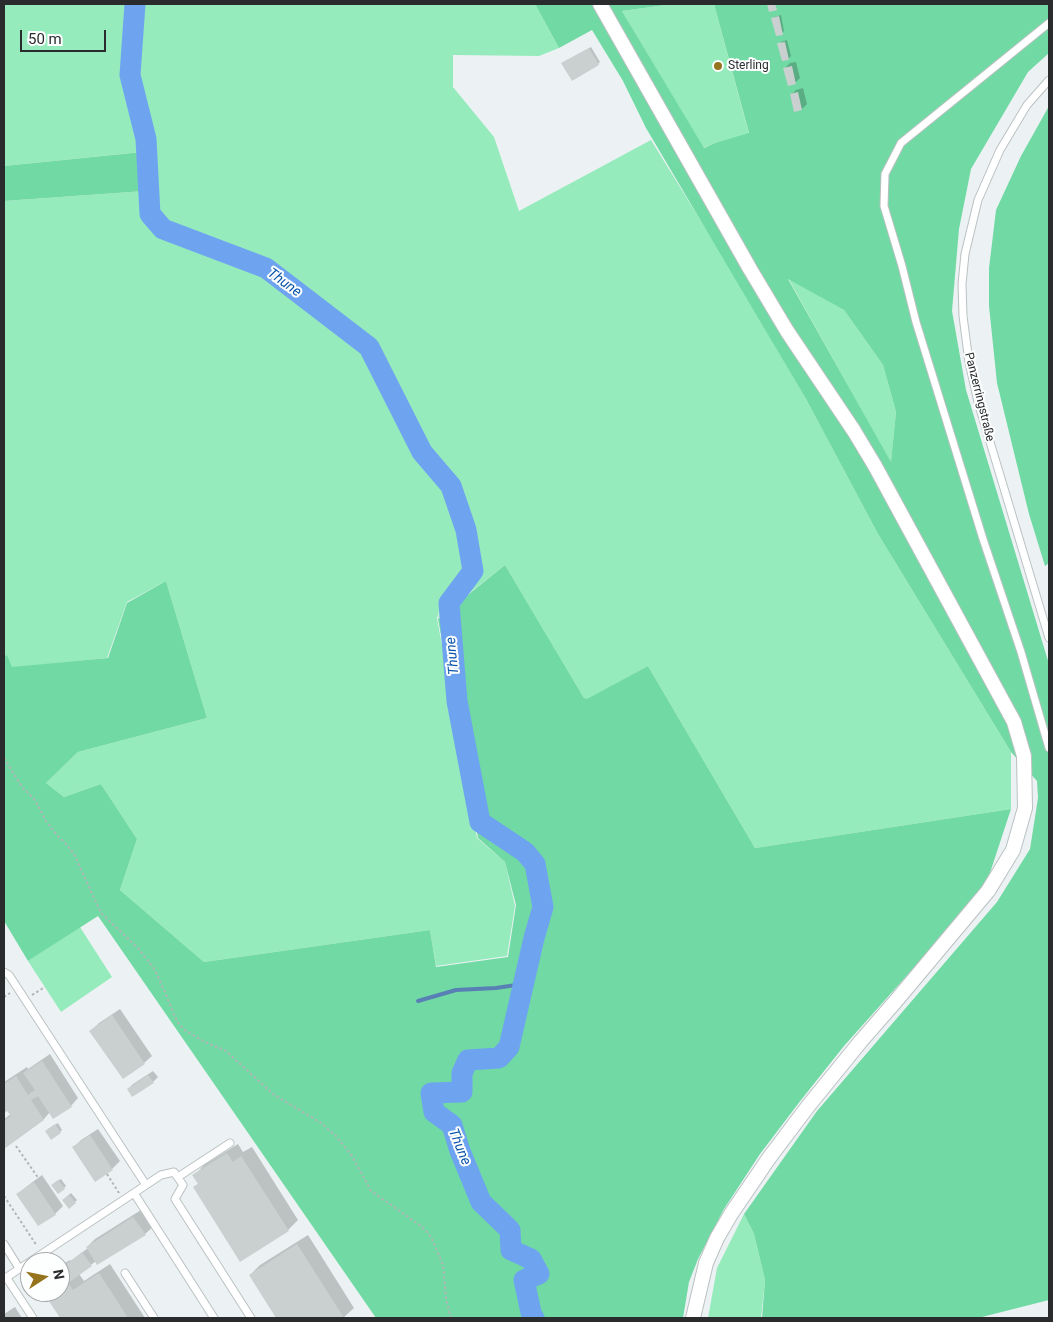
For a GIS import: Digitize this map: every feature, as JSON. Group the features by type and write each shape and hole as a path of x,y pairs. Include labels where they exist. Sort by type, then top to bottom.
{"street":[{"path":"600,4 750,269 787,331 854,431 875,466 1014,722 1024,756 1025,808 1013,850 988,891 861,1041 769,1158 717,1238 706,1263 693,1318"}],"lane":[{"path":"1049,23 901,143 885,174 884,206 916,322 983,539 1021,652 1049,748"},
{"name":"Panzerringstraße","path":"1049,80 1027,105 1000,150 978,200 965,254 962,284 963,316 969,362 978,402 1049,638"},
{"path":"4,972 146,1185"},
{"path":"178,1177 230,1143"},
{"path":"44,1252 162,1175 174,1172 183,1185 175,1199 251,1318"},
{"path":"134,1193 214,1318"},
{"path":"4,1244 19,1268 5,1278 32,1318"},
{"path":"125,1273 154,1318"}],"path":[{"path":"4,758 22,787 35,800 46,821 74,854 101,912 139,949 155,970 175,1017 186,1031 226,1052 273,1094 321,1123 336,1136 352,1156 371,1191 428,1233 443,1265 446,1299 451,1318"},
{"path":"25,1001 45,987"},
{"path":"16,1146 39,1179"},
{"path":"106,1174 124,1200"},
{"path":"4,1196 41,1252"}],"green space":[{"path":"4,4 535,4 559,48 539,56 453,55 453,87 494,137 519,211 651,140 725,260 806,399 878,534 1011,752 1011,809 755,848 648,666 587,700 584,698 505,565 438,618 443,600 437,618 477,838 505,862 515,906 507,956 436,966 430,930 204,962 120,890 137,839 101,784 64,797 46,783 78,752 207,718 166,581 127,602 107,658 10,668 7,655 4,656 4,201 145,191 141,152 4,166"},
{"path":"535,4 673,4 622,11 704,148 749,133 714,4 1049,4 1049,53 1028,72 971,169 959,229 952,311 966,390 1049,664 1049,1300 978,1318 762,1318 765,1280 754,1234 744,1214 817,1111 997,902 1030,849 1038,798 1037,781 1011,752 878,534 806,399 646,128 623,81 592,30 559,48","holes":["788,279 844,310 883,365 896,412 891,462"]},
{"path":"673,4 714,4 749,134 703,148 622,11"},
{"path":"1049,106 1049,563 1045,566 1029,514 997,383 989,306 989,268 996,210 1021,156"},
{"path":"142,152 145,191 4,201 4,166"},
{"path":"788,278 844,310 883,365 896,412 891,463"},
{"path":"505,565 584,698 587,699 648,666 755,848 1011,809 985,888 844,1046 760,1154 724,1209 698,1259 689,1282 683,1318 376,1318 98,916 28,961 4,921 4,656 7,655 12,667 108,658 127,603 166,581 207,718 78,752 46,783 64,797 101,784 137,839 120,890 204,962 430,930 436,967 508,957 516,905 505,862 478,838 438,619"},
{"path":"80,927 112,977 61,1012 28,961"},
{"path":"744,1214 754,1234 765,1280 761,1318 708,1318 717,1268"}],"building":[{"path":"767,4 775,4 777,10 769,12"},
{"path":"779,16 783,35 776,36 771,18"},
{"path":"785,42 789,60 782,61 777,43"},
{"path":"589,48 599,65 572,81 561,63"},
{"path":"792,66 796,84 788,86 783,68"},
{"path":"798,92 802,110 794,112 790,94"},
{"path":"112,1015 145,1064 123,1079 89,1031"},
{"path":"42,1061 72,1107 53,1119 38,1096 31,1100 44,1120 4,1149 4,1121 11,1116 7,1111 4,1113 4,1084 16,1076 28,1095 35,1090 23,1073"},
{"path":"148,1075 154,1083 132,1097 127,1089"},
{"path":"55,1124 61,1133 51,1140 45,1131"},
{"path":"90,1135 113,1170 95,1182 72,1147"},
{"path":"227,1153 233,1162 241,1156 289,1231 240,1262 193,1187 198,1184 192,1175"},
{"path":"58,1180 65,1189 58,1194 51,1185"},
{"path":"34,1182 56,1215 38,1226 16,1194"},
{"path":"69,1195 76,1203 69,1209 62,1200"},
{"path":"133,1217 146,1235 97,1265 86,1247"},
{"path":"297,1244 344,1318 276,1318 249,1275"},
{"path":"82,1252 92,1266 70,1282 70,1261"},
{"path":"99,1273 128,1318 60,1318 50,1302 70,1302 70,1286 73,1290"}],"waterway":[{"name":"Thune","path":"135,4 130,75 146,139 150,214 163,229 266,268 369,347 422,452 451,486 466,530 473,571 449,603 457,701 480,822 525,852 535,864 543,907 509,1047 499,1058 468,1060 462,1073 462,1092 431,1093 434,1112 452,1125 460,1151 481,1202 510,1230 511,1250 531,1259 539,1274 524,1280 532,1317 534,1318"},
{"path":"418,1001 456,990 496,988 523,984"}],"place":[{"name":"Sterling","path":"718,66"}]}
